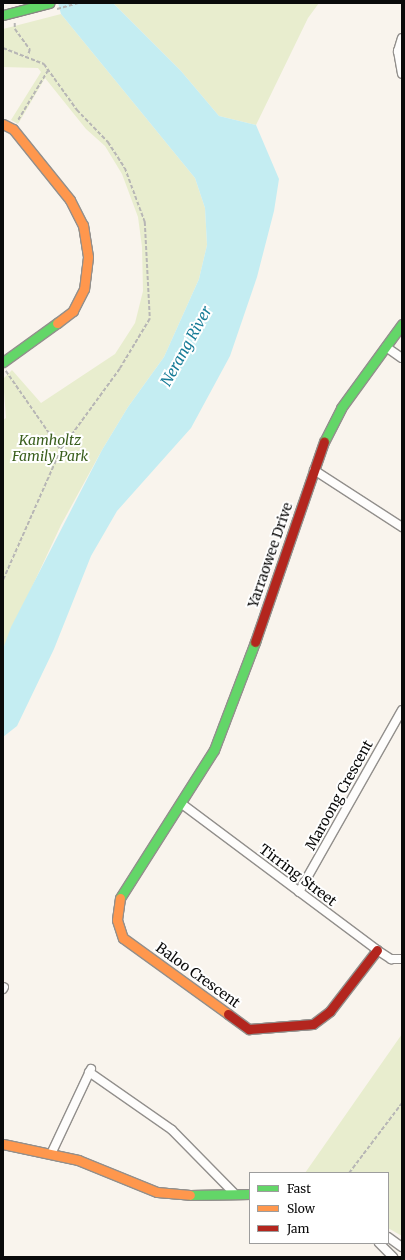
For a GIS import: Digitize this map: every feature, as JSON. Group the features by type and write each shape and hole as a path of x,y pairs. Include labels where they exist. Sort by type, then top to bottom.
{"street":[{"path":"3,15 49,3"},
{"path":"402,38 398,51 402,74"},
{"path":"3,124 13,129 70,200 82,225 88,257 84,289 73,311 4,365"},
{"name":"Yarraowee Drive","path":"182,804 214,750 235,701 314,470 341,408 402,324"},
{"path":"386,347 402,358"},
{"path":"314,470 402,527"},
{"name":"Maroong Crescent","path":"299,892 402,710"},
{"name":"Tirring Street","path":"182,804 377,950 391,959 402,958"},
{"name":"Baloo Crescent","path":"182,804 120,897 117,920 123,938 249,1029 312,1024 330,1011 377,950"},
{"path":"51,1154 90,1071 172,1130 234,1193"},
{"path":"3,1144 78,1160 157,1192 202,1196 234,1193 249,1194"},
{"path":"389,1238 402,1247"},
{"path":"380,1244 393,1257"}],"path":[{"path":"17,19 15,29 30,50 28,56"},
{"path":"13,129 48,70"},
{"path":"4,365 42,427 61,450"},
{"path":"350,1172 402,1103"}],"green space":[{"path":"113,3 319,3 308,18 256,125 219,116 181,71"},
{"name":"Kamholtz Family Park","path":"61,14 195,178 205,208 207,245 199,279 164,357 128,407 102,450 61,525 3,649 3,420 6,418 3,379 12,370 41,403 115,354 135,323 143,291 142,247 138,217 122,174 105,146 86,129 45,78 18,124 11,120 41,72 38,68 3,67 3,29"},
{"path":"402,1034 402,1236 389,1229 389,1172 306,1172"}],"water":[{"name":"Nerang River","path":"58,3 113,3 181,71 219,116 256,125 279,179 274,211 257,277 230,356 191,428 117,511 91,556 54,649 17,726 3,737 3,649 11,627 102,450 128,407 164,357 199,279 207,245 205,208 195,178 61,14"}],"traffic: fast":[{"path":"3,15 49,3"},
{"path":"3,362 57,323"},
{"path":"324,442 341,408 402,324"},
{"path":"120,898 214,750 255,642"},
{"path":"190,1195 249,1194"}],"traffic: slow":[{"path":"3,124 13,129 70,200 83,225 88,257 84,289 73,311 57,323"},
{"path":"120,898 117,920 123,938 228,1014"},
{"path":"3,1144 78,1160 157,1192 190,1195"}],"traffic: jam":[{"path":"255,642 324,442"},
{"path":"228,1014 249,1029 313,1024 330,1011 377,950"}]}
